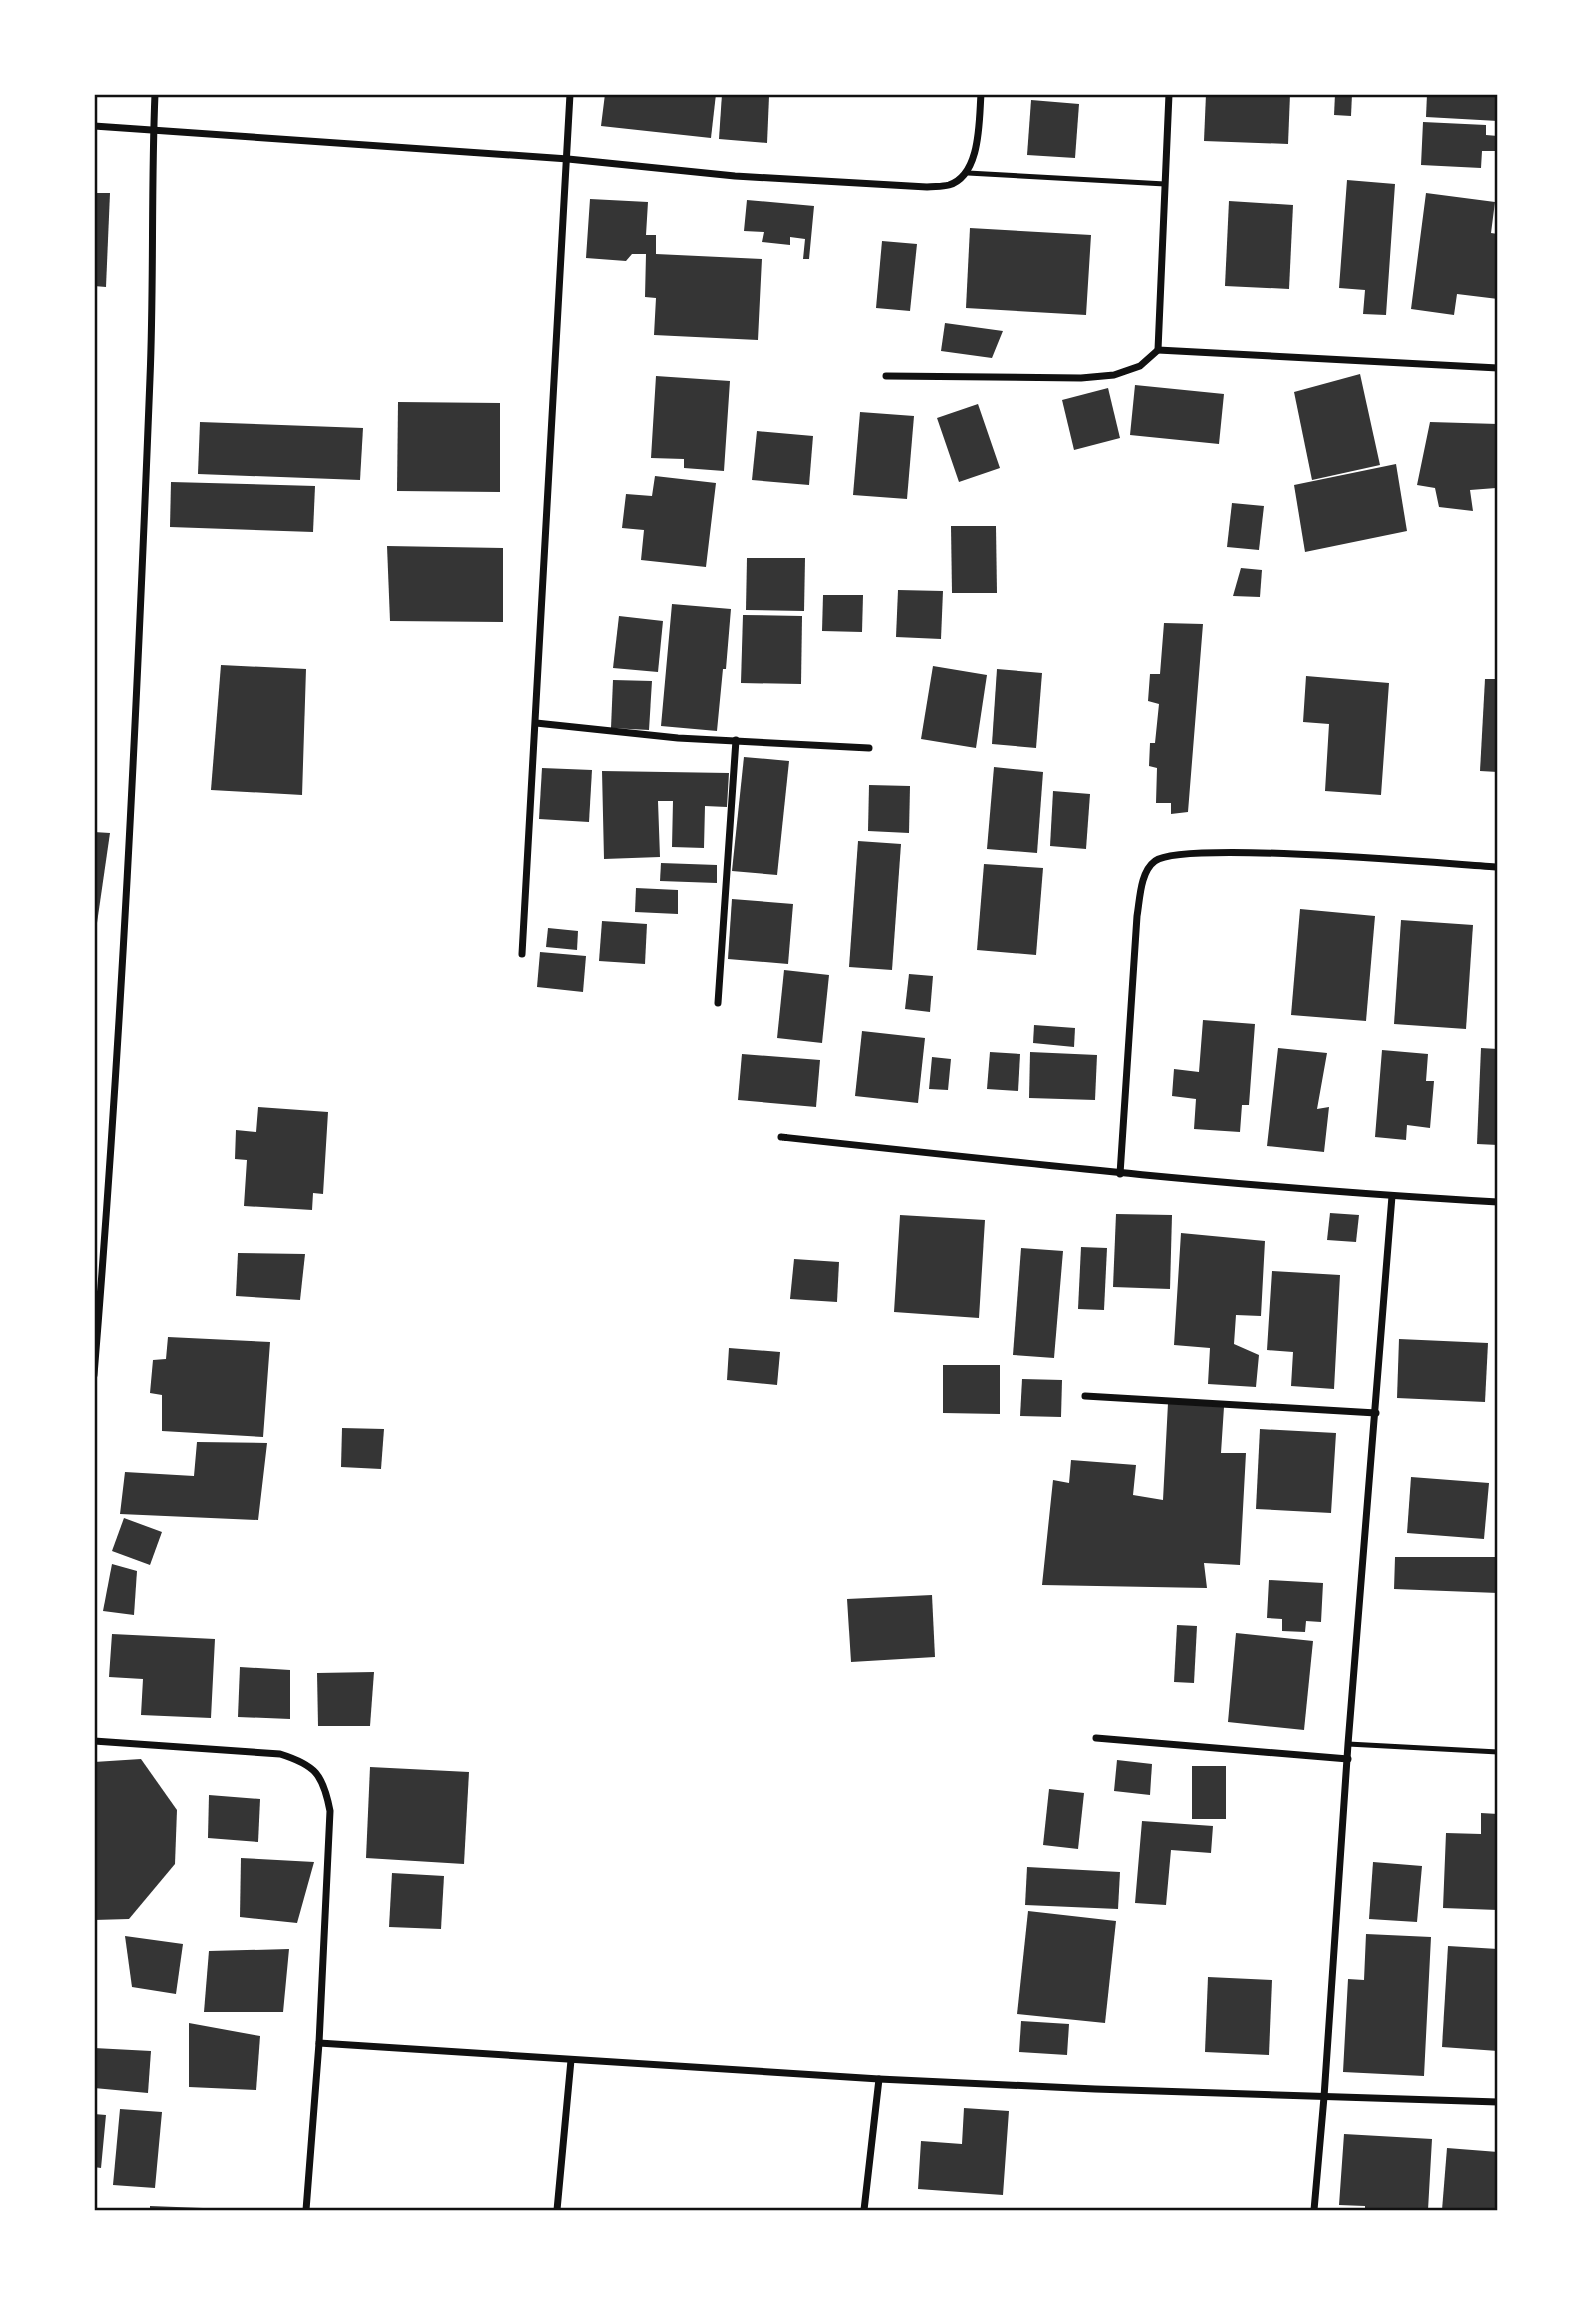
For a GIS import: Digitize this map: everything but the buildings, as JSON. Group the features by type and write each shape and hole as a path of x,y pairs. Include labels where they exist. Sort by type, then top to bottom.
{"street":[{"path":"94,1375 113,1139 133,753 150,374 155,94"},
{"path":"523,954 570,94"},
{"path":"94,126 568,159 735,176 927,187 951,184 968,173 977,142 981,94"},
{"path":"1158,350 1169,94"},
{"path":"886,376 1081,378 1114,375 1140,366 1158,350 1497,368"},
{"path":"536,723 678,738 869,748"},
{"path":"718,1003 736,740"},
{"path":"1120,1174 1137,916 1143,879 1154,861 1168,855 1189,853 1250,853 1497,867"},
{"path":"781,1137 1120,1174 1497,1202"},
{"path":"1314,2210 1392,1196"},
{"path":"1085,1396 1376,1413"},
{"path":"1096,1738 1348,1759"},
{"path":"94,1741 280,1754 305,1762 317,1774 326,1790 330,1811 319,2043 306,2210"},
{"path":"319,2043 1095,2090 1497,2102"},
{"path":"557,2210 571,2060"},
{"path":"864,2210 879,2079"}],"lane":[{"path":"968,173 1165,184"},
{"path":"1348,1744 1497,1752"}]}
